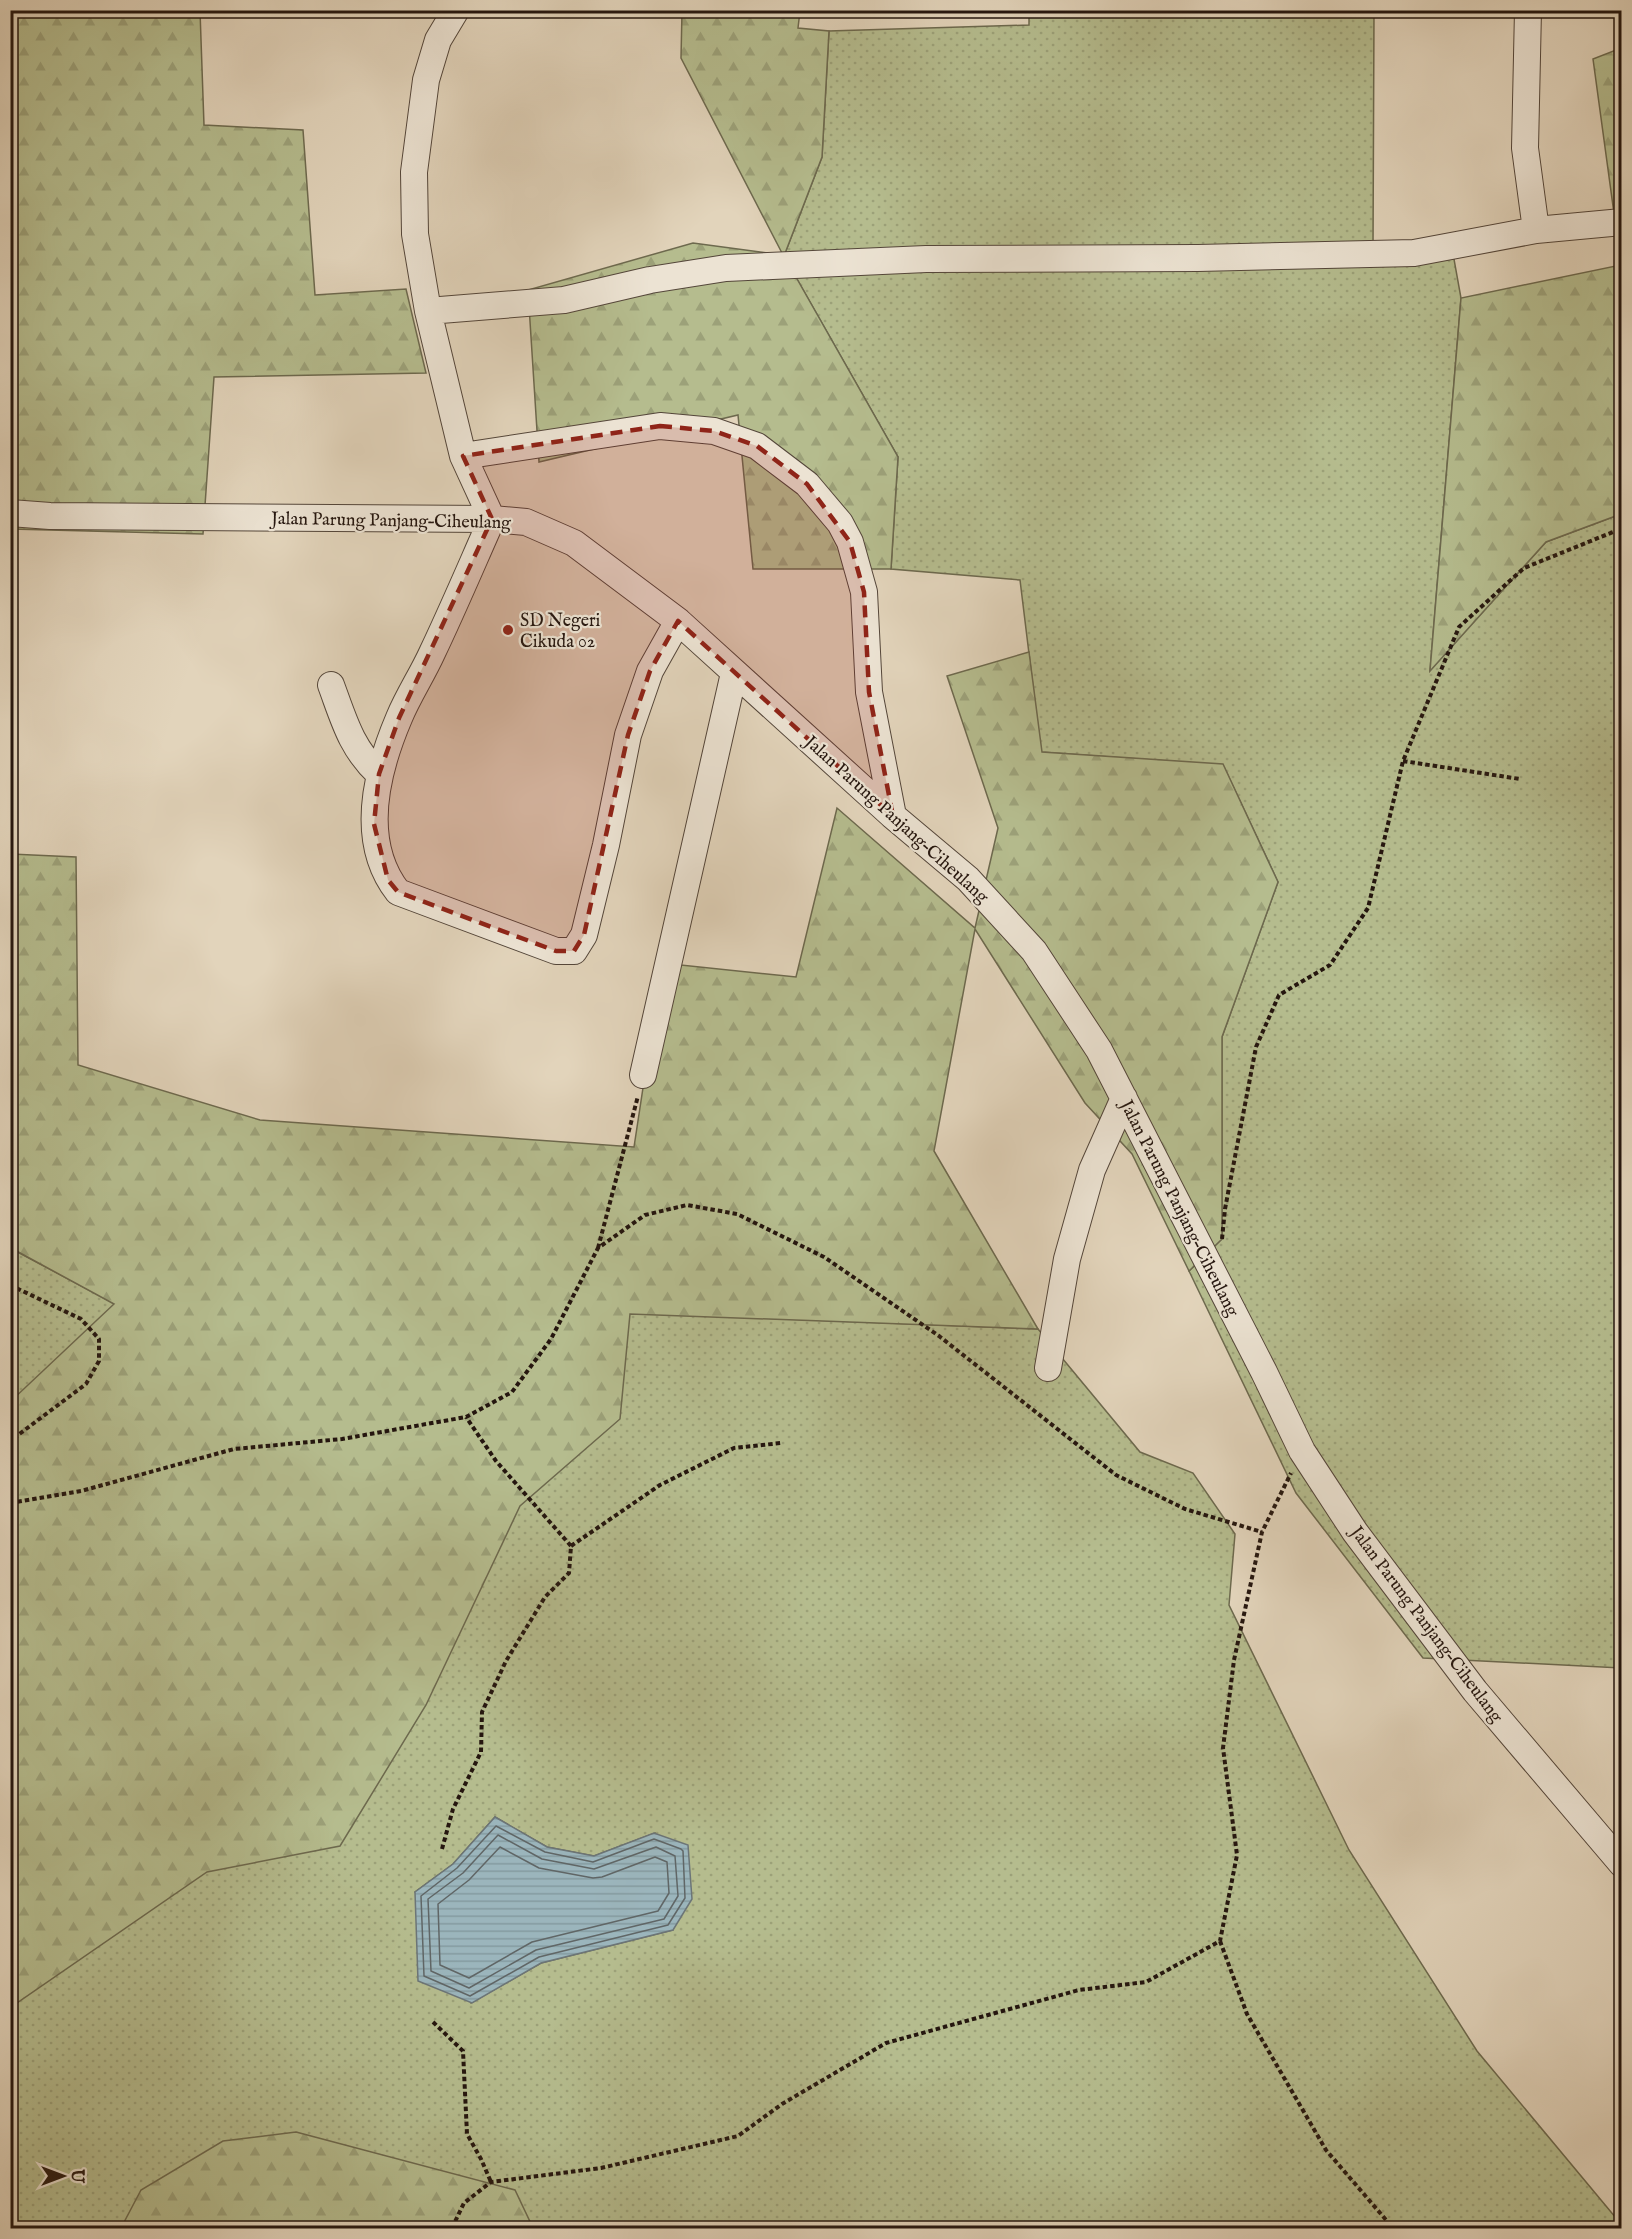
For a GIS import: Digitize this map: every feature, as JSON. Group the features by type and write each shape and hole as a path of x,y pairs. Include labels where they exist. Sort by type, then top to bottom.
{"street":[{"path":"456,10 438,40 426,80 414,172 415,234 428,311 463,456 492,519 431,655 399,718 379,774 374,825 378,848 388,879 398,892 556,951 574,951 584,935 606,845 628,735 650,671 678,621"},
{"path":"1528,10 1525,148 1536,230"},
{"path":"428,311 564,300 650,280 726,268 926,259 1198,258 1414,253 1536,230 1622,222"},
{"path":"463,456 660,426 714,431 757,446 807,484 840,524 850,542 864,592 870,692 893,816"},
{"name":"Jalan Parung Panjang–Ciheulang","path":"10,513 50,516 492,519 526,522 574,543 678,621 893,816 968,879 1034,951 1099,1050 1302,1451 1355,1532 1475,1691 1622,1864"},
{"path":"644,1075 734,673"},
{"path":"331,685 349,735 364,759 379,774"},
{"path":"1048,1368 1067,1259 1076,1226 1092,1170 1124,1098"}],"path":[{"path":"1222,1241 1225,1209 1256,1047 1279,995 1330,965 1368,908 1403,760 1459,627 1524,568 1622,530"},
{"path":"1403,760 1520,779"},
{"path":"10,1503 81,1491 234,1449 342,1439 466,1417 512,1392 551,1339 598,1248 644,1075"},
{"path":"598,1248 645,1215 687,1205 737,1214 824,1257 939,1336 1116,1475 1185,1509 1262,1532"},
{"path":"10,1285 81,1319 99,1339 99,1361 86,1384 10,1442"},
{"path":"442,1849 453,1809 481,1752 482,1712 506,1661 545,1597 569,1573 571,1546 496,1461 466,1417"},
{"path":"571,1546 660,1485 734,1448 781,1443"},
{"path":"1302,1451 1262,1532 1234,1660 1223,1748 1237,1855 1220,1941 1247,2014 1326,2150 1393,2229"},
{"path":"452,2229 464,2203 491,2182 601,2168 738,2136 782,2104 886,2043 1079,1990 1146,1982 1220,1941"},
{"path":"433,2022 463,2051 467,2134 491,2182"}],"highlighted area":[{"path":"660,426 714,431 757,446 807,484 850,542 864,592 869,692 893,816 678,621 650,671 628,735 584,935 574,951 556,951 398,892 388,880 374,824 379,774 399,718 492,519 463,456"}],"green space":[{"path":"1029,10 1374,11 1373,248 1450,237 1461,298 1430,670 1546,542 1621,514 1621,1668 1423,1658 1296,1493 1189,1271 1222,1239 1222,1037 1278,882 1223,765 1041,752 1020,580 891,569 898,457 784,256 822,157 829,31 1029,25"},
{"path":"11,11 200,11 204,125 303,130 315,295 406,289 426,373 214,377 203,534 11,529"},
{"path":"682,11 800,11 798,28 829,31 822,157 784,256 898,457 891,569 753,569 738,415 539,462 528,290 693,243 783,255 681,58"},
{"path":"1621,48 1621,265 1593,59"},
{"path":"1621,265 1621,514 1546,542 1430,671 1461,298"},
{"path":"1029,652 1042,752 1223,764 1278,882 1222,1037 1222,1239 1189,1271 1132,1154 1085,1103 975,929 934,1151 1038,1329 630,1314 620,1419 520,1506 426,1705 340,1846 207,1872 11,2007 11,1401 114,1304 11,1248 11,854 76,857 78,1065 260,1120 634,1147 662,963 796,977 837,808 975,928 998,828 947,676"},
{"path":"10,1248 252,1377 635,1313 1038,1329 1140,1452 1193,1473 1235,1534 1229,1605 1349,1850 1477,2051 1621,2224 1621,2228 11,2228","holes":["495,1817 547,1847 594,1856 655,1833 673,1930 541,1963 471,2003 415,1892 453,1864"]},
{"path":"296,2132 515,2190 533,2228 121,2228 141,2190 223,2141"}],"water":[{"path":"495,1817 547,1847 594,1856 654,1833 688,1845 692,1899 673,1930 541,1963 472,2003 418,1981 415,1892 453,1864"}],"place":[{"name":"SD Negeri Cikuda 02","path":"508,630"}]}
